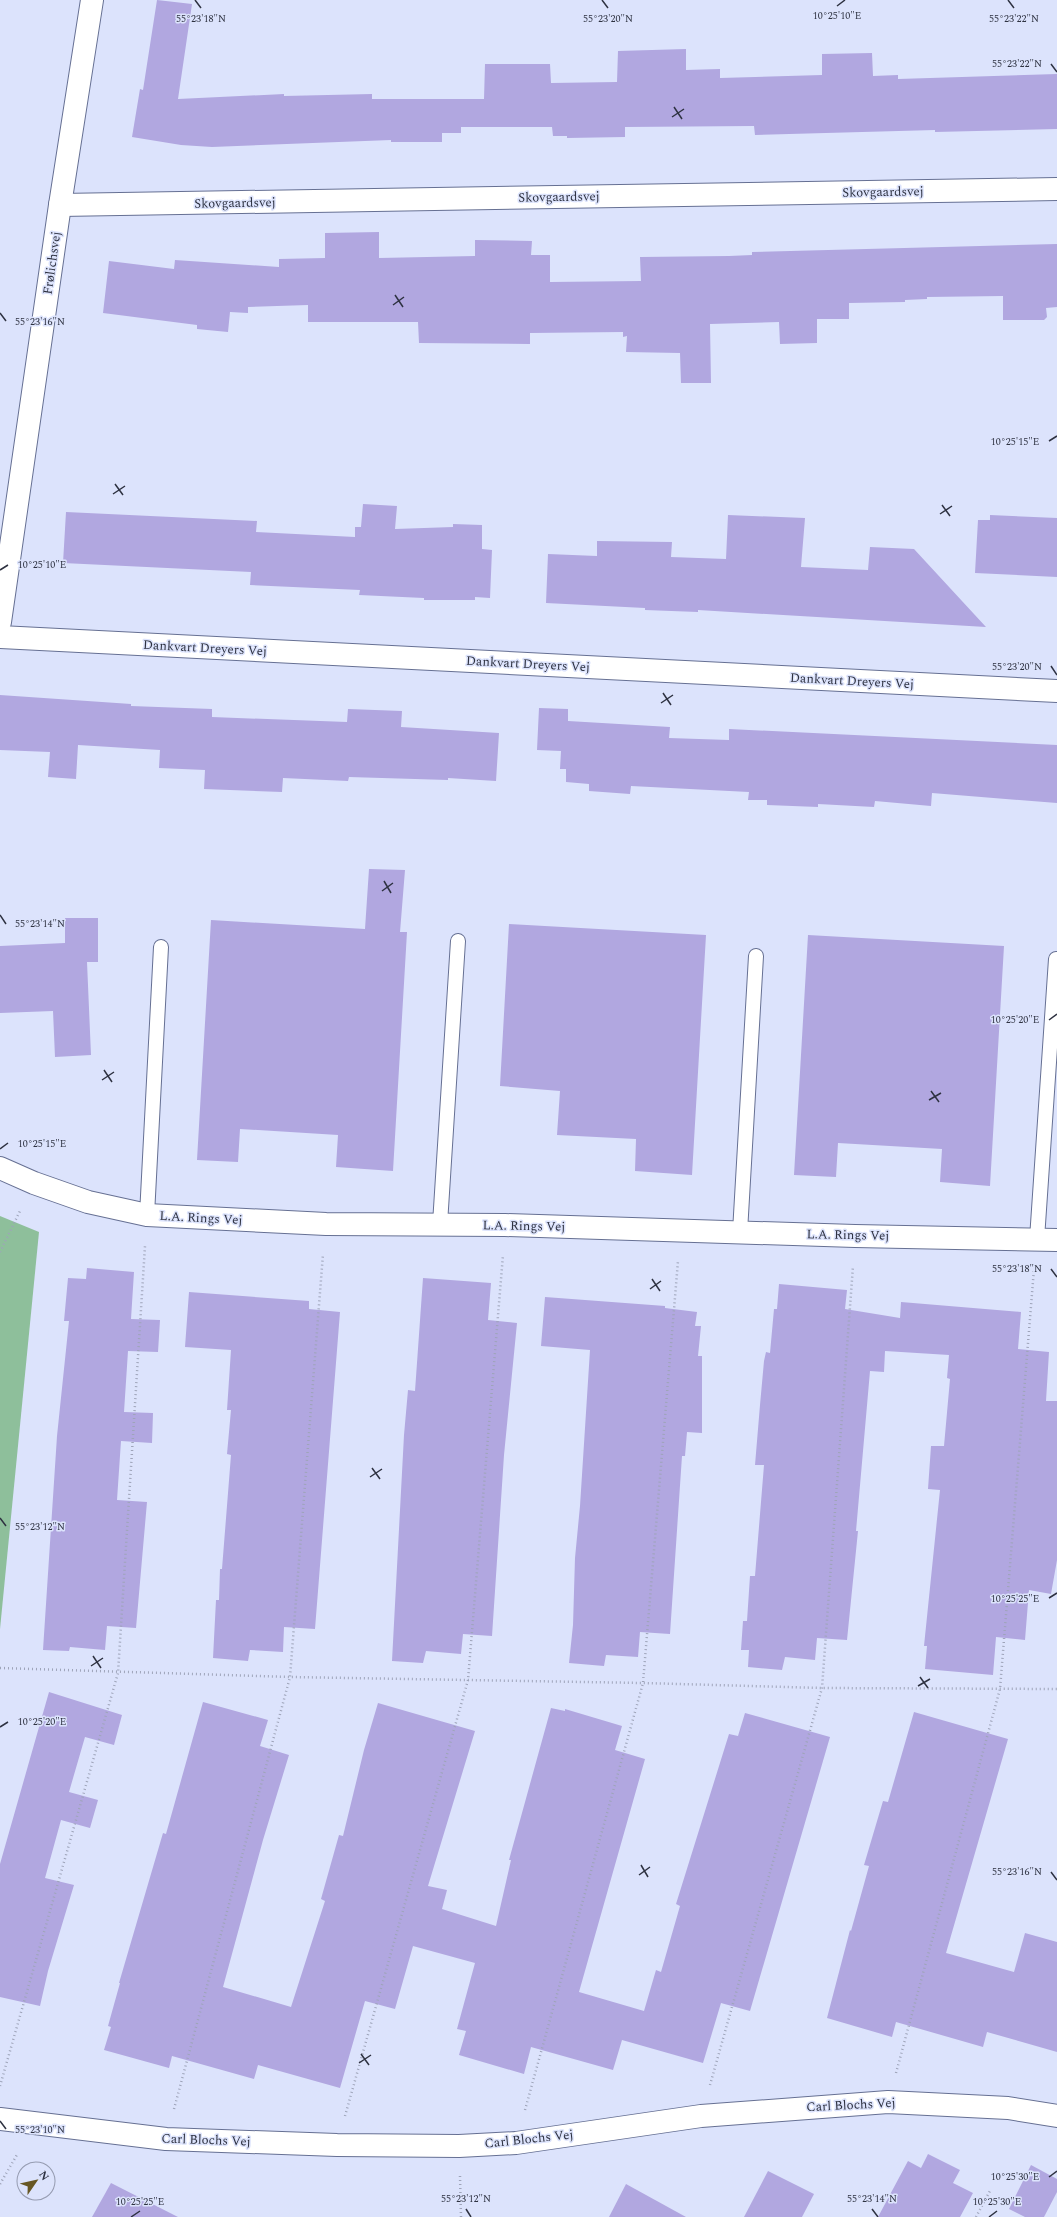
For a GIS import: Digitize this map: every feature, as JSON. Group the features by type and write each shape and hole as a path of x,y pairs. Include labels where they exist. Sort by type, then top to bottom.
{"street":[{"name":"Frølichsvej","path":"0,622 60,205 92,0"},
{"name":"Skovgaardsvej","path":"60,205 1057,189"},
{"name":"Dankvart Dreyers Vej","path":"0,637 1057,691"},
{"name":"L.A. Rings Vej","path":"0,1168 34,1183 88,1202 147,1215 326,1224 505,1224 855,1236 1047,1239"},
{"name":"Carl Blochs Vej","path":"0,2119 166,2139 337,2145 459,2146 516,2143 701,2116 888,2102 1008,2108 1057,2116"}],"lane":[{"path":"440,1224 458,941"},
{"path":"147,1215 160,946"},
{"path":"740,1232 756,956"},
{"path":"1047,1239 1056,959"}],"path":[{"path":"0,1252 34,1183"},
{"path":"0,2086 118,1673 147,1215"},
{"path":"166,2139 290,1677 326,1224"},
{"path":"337,2145 468,1680 505,1224"},
{"path":"516,2143 643,1683 681,1230"},
{"path":"701,2116 822,1688 855,1236"},
{"path":"888,2102 1000,1689 1047,1239"},
{"path":"0,1668 118,1673 822,1688 1057,1689"},
{"path":"0,2184 34,2124"},
{"path":"459,2146 461,2217"},
{"path":"976,2217 991,2189"}],"green space":[{"path":"0,1216 39,1232 0,1629"}],"building":[{"path":"157,0 192,4 178,99 284,94 284,96 372,94 372,99 484,99 485,64 550,64 551,83 617,82 618,51 686,49 686,70 720,69 720,78 822,75 822,54 872,53 873,76 898,75 898,79 1057,74 1057,129 935,132 935,130 755,135 754,126 625,127 625,137 567,138 567,136 553,136 552,127 461,127 461,133 442,133 442,142 391,142 391,140 212,147 181,145 132,137 140,89 143,90"},
{"path":"379,232 379,258 475,256 475,240 532,241 531,255 550,255 550,282 641,281 640,257 729,256 752,255 752,252 1057,244 1057,307 1046,308 1047,317 1044,320 1003,320 1003,296 927,297 927,299 905,300 905,302 849,303 849,319 817,319 817,343 780,344 779,322 710,324 711,383 681,383 680,353 626,352 627,336 623,337 623,332 530,333 530,344 419,343 418,322 308,322 308,305 248,307 248,313 230,312 228,332 197,329 197,325 103,313 109,261 174,269 175,260 279,267 279,259 325,258 325,233"},
{"path":"363,504 397,506 395,529 453,527 453,524 482,525 482,549 492,550 490,598 475,597 475,600 424,600 424,598 359,595 360,590 250,585 251,572 63,563 66,512 257,521 256,532 355,537 355,527 361,527"},
{"path":"728,515 805,518 801,567 868,570 870,547 914,549 986,627 698,610 698,612 645,610 645,608 546,603 548,554 597,556 597,541 672,542 671,557 726,559"},
{"path":"990,515 1057,518 1057,577 975,573 978,520 990,520"},
{"path":"0,695 131,704 131,706 212,709 212,717 347,722 348,709 402,711 401,727 499,733 496,781 448,778 448,780 349,777 348,781 283,778 282,792 204,789 205,770 159,768 160,750 78,745 76,779 48,777 50,752 0,750"},
{"path":"539,708 568,709 568,721 670,727 669,738 729,740 729,729 1057,745 1057,803 932,793 931,806 875,801 874,807 818,804 818,807 767,805 767,800 748,800 749,792 631,786 630,794 589,791 589,784 566,782 566,769 560,769 561,751 537,750"},
{"path":"369,869 405,870 400,932 407,932 393,1171 336,1167 338,1135 240,1129 238,1162 197,1160 211,920 365,929"},
{"path":"65,918 98,918 98,962 87,962 91,1055 55,1057 53,1011 0,1013 0,946 65,943"},
{"path":"509,924 706,935 692,1175 635,1171 636,1139 557,1135 560,1091 500,1086"},
{"path":"808,935 1004,946 990,1186 940,1182 942,1149 838,1143 836,1177 794,1175"},
{"path":"87,1268 134,1272 131,1319 160,1320 158,1352 128,1351 124,1412 153,1413 152,1443 121,1441 117,1500 147,1502 136,1628 107,1626 105,1650 70,1647 69,1651 43,1650 57,1436 69,1321 64,1321 68,1278 86,1279"},
{"path":"423,1278 491,1283 488,1320 517,1323 504,1455 492,1636 463,1634 461,1654 426,1651 423,1663 392,1661 404,1435 408,1390 415,1391"},
{"path":"779,1284 847,1290 845,1309 900,1318 901,1302 1021,1312 1018,1349 1049,1352 1046,1401 1057,1401 1057,1560 1051,1594 1029,1590 1025,1640 996,1637 993,1675 925,1669 927,1646 924,1646 940,1490 928,1489 931,1446 944,1446 950,1379 947,1378 949,1355 885,1351 884,1372 870,1371 856,1531 858,1531 847,1640 817,1638 815,1660 785,1657 782,1670 748,1667 749,1650 741,1650 743,1621 747,1621 750,1576 755,1576 764,1465 755,1465 764,1361 766,1352 770,1353 774,1309 777,1309"},
{"path":"189,1292 309,1301 309,1309 340,1312 315,1629 284,1627 283,1652 250,1650 248,1661 213,1658 216,1600 219,1600 220,1569 222,1569 231,1455 227,1454 231,1410 227,1410 231,1350 185,1347"},
{"path":"545,1297 665,1306 665,1308 697,1312 695,1326 701,1326 698,1356 702,1356 702,1433 687,1432 685,1456 682,1456 670,1634 640,1632 638,1657 606,1655 604,1666 569,1663 573,1625 575,1558 580,1506 590,1350 541,1346"},
{"path":"49,1692 122,1715 114,1745 85,1737 69,1792 98,1800 90,1828 61,1820 45,1878 74,1885 48,1971 40,2006 0,1997 0,1864"},
{"path":"203,1702 268,1720 260,1746 289,1755 263,1840 223,1987 291,2007 325,1901 321,1899 339,1835 343,1836 364,1750 378,1703 475,1731 428,1886 447,1890 442,1909 496,1926 511,1860 509,1860 551,1708 565,1711 565,1709 622,1726 615,1750 645,1759 579,1992 644,2011 656,1970 661,1972 680,1906 676,1904 729,1734 738,1736 745,1713 830,1737 750,2011 721,2003 703,2063 622,2040 613,2070 531,2047 524,2074 459,2055 466,2031 457,2029 475,1963 413,1946 395,2009 365,2001 340,2088 258,2065 254,2079 172,2056 169,2068 104,2050 111,2027 108,2026 119,1983 163,1833 166,1834"},
{"path":"914,1712 1008,1739 946,1953 1014,1972 1025,1933 1057,1942 1057,2052 987,2032 983,2047 896,2022 892,2037 827,2018 850,1930 851,1931 869,1866 864,1865 883,1801 888,1802"},
{"path":"928,2154 960,2170 953,2183 973,2193 960,2217 878,2217 908,2161 921,2168"},
{"path":"1031,2165 1057,2179 1057,2192 1044,2217 1025,2217 1009,2209"},
{"path":"768,2171 814,2194 802,2217 744,2217"},
{"path":"111,2183 178,2217 92,2217"},
{"path":"626,2184 686,2217 609,2217"}]}
